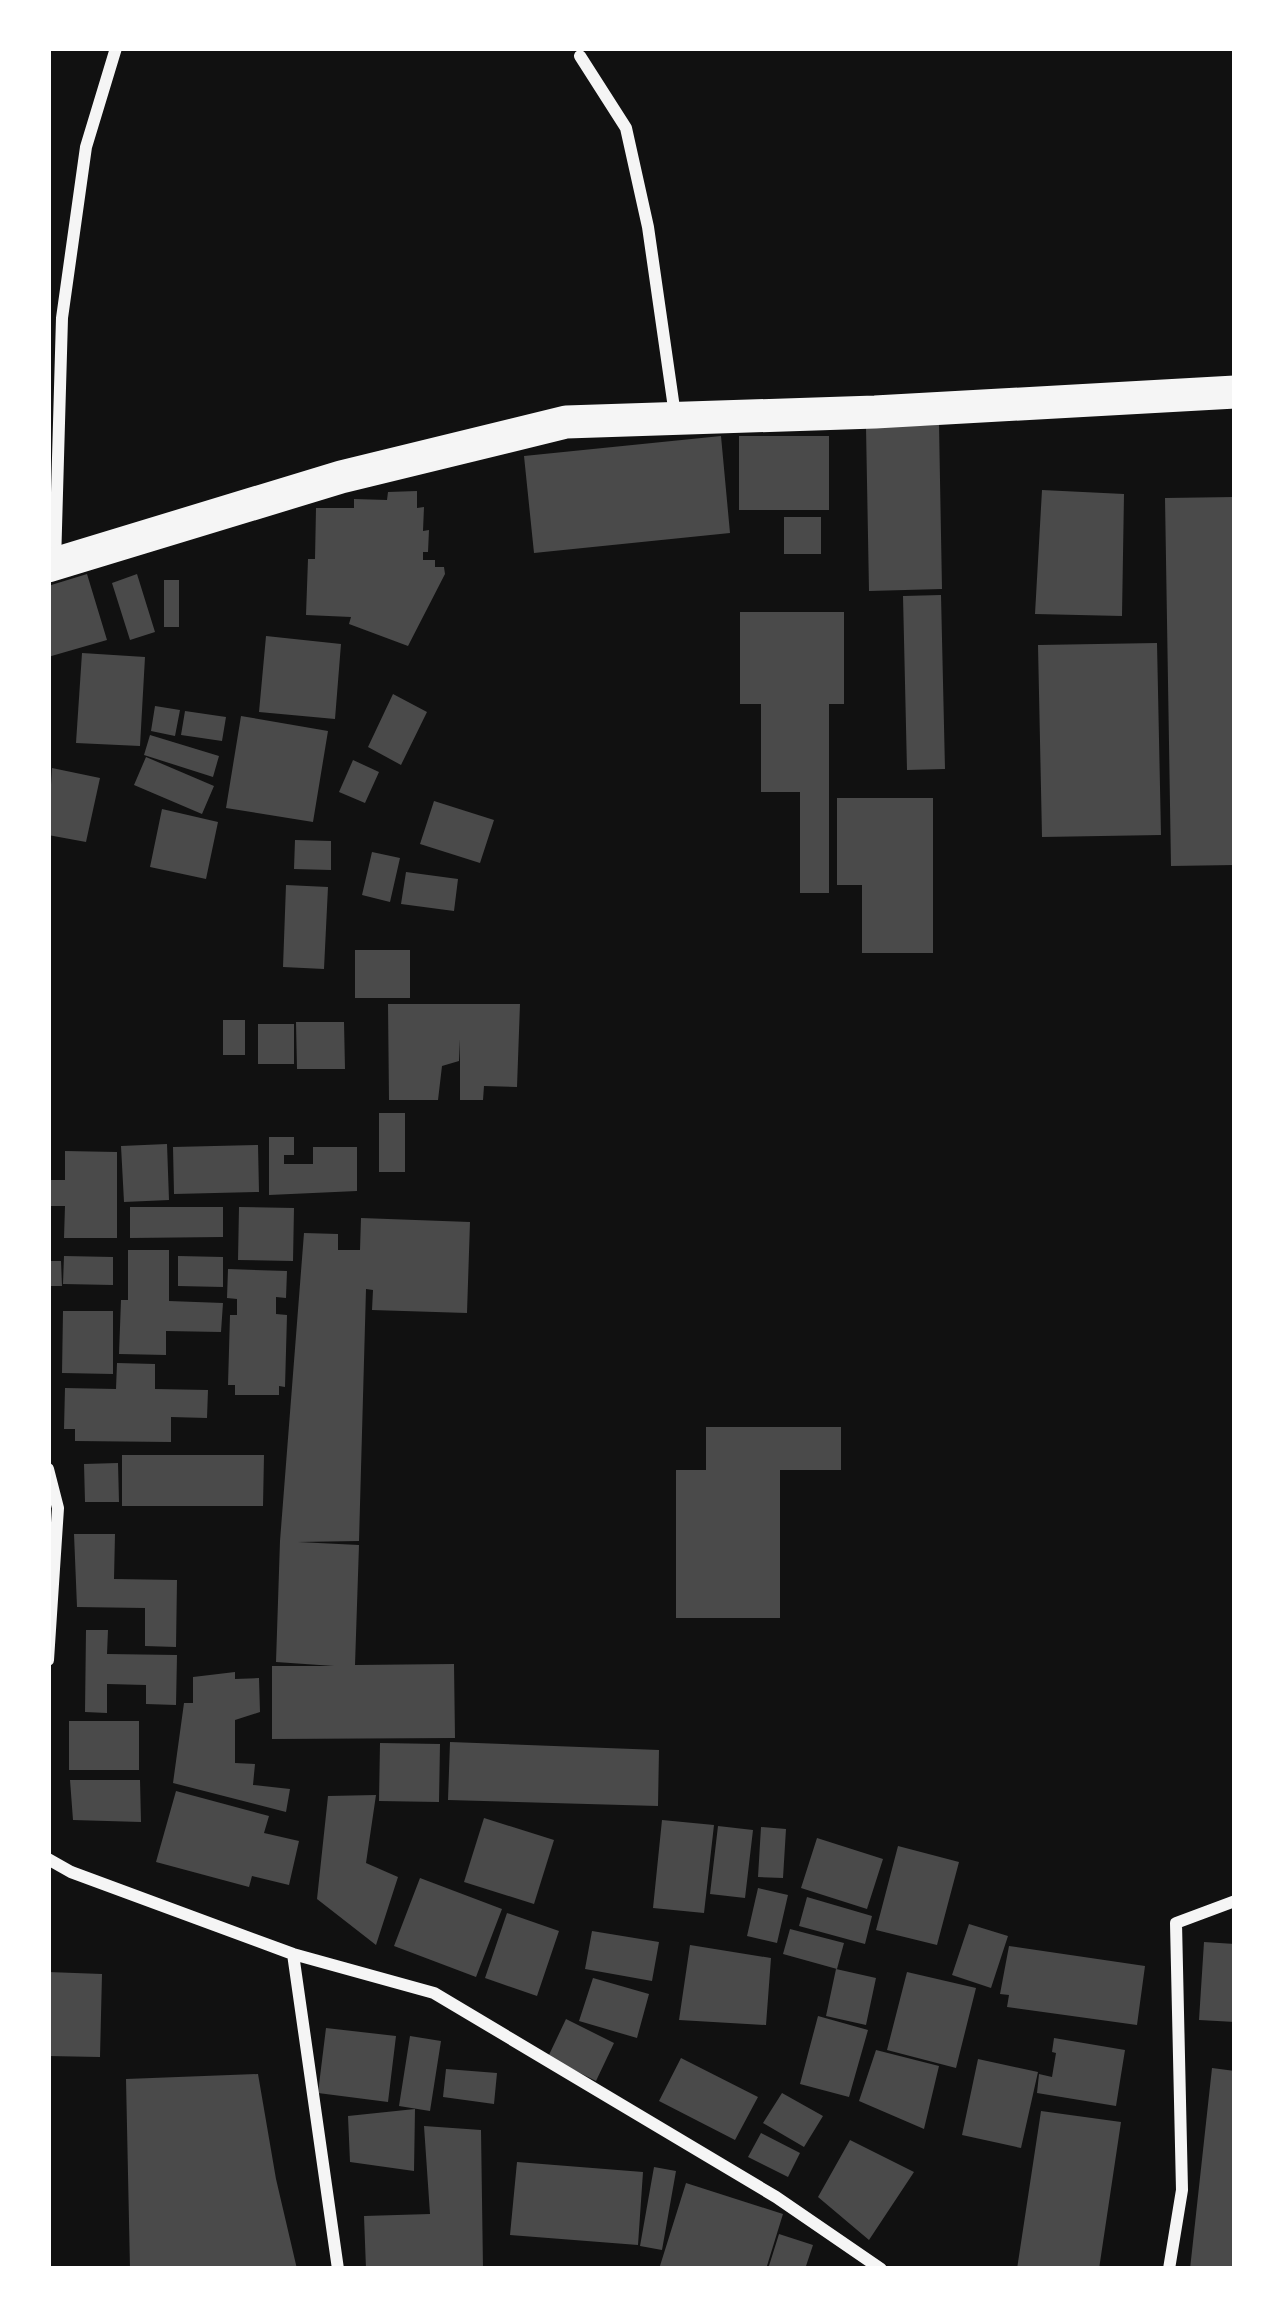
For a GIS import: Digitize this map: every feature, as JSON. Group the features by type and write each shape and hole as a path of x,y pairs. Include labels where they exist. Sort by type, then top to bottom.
{"highway":[{"path":"52,565 341,477 566,422 1235,392"}],"street":[{"path":"52,565 62,318 86,147 116,48"},
{"path":"580,56 626,128 649,227 676,418"},
{"path":"48,1468 58,1508 48,1660"},
{"path":"48,1859 71,1872 293,1954 434,1993 776,2198 881,2269"},
{"path":"1169,2269 1182,2190 1176,1923 1235,1901"},
{"path":"293,1954 338,2269"}],"building":[{"path":"939,425 942,589 869,591 866,427"},
{"path":"721,436 730,533 534,553 524,456"},
{"path":"739,436 829,436 829,510 739,510"},
{"path":"1042,490 1124,494 1122,616 1035,614"},
{"path":"417,491 417,508 424,507 423,531 429,530 423,560 435,560 435,567 444,567 445,574 408,646 349,624 351,617 306,615 308,559 315,559 316,508 354,508 354,499 387,500 388,492"},
{"path":"1235,497 1235,865 1171,866 1165,498"},
{"path":"784,517 821,517 821,554 784,554"},
{"path":"87,574 107,640 48,657 48,586"},
{"path":"137,574 155,632 130,640 112,583"},
{"path":"164,580 179,580 179,627 164,627"},
{"path":"941,595 945,769 907,770 903,596"},
{"path":"740,612 844,612 844,704 829,704 829,893 800,893 800,792 761,792 761,704 740,704"},
{"path":"266,636 341,644 335,719 259,712"},
{"path":"1157,643 1161,835 1042,837 1038,645"},
{"path":"82,653 145,657 140,746 76,743"},
{"path":"393,694 427,712 401,765 368,747"},
{"path":"155,706 180,710 175,736 151,731"},
{"path":"185,711 226,717 222,741 181,735"},
{"path":"241,716 328,731 313,822 226,808"},
{"path":"150,735 219,756 213,777 144,755"},
{"path":"146,757 214,786 202,814 134,785"},
{"path":"353,760 379,772 365,803 339,792"},
{"path":"52,768 100,778 86,842 48,835"},
{"path":"837,798 933,798 933,953 862,953 862,885 837,885"},
{"path":"434,801 494,820 480,863 420,844"},
{"path":"162,809 218,822 206,879 150,867"},
{"path":"295,840 331,841 331,870 294,869"},
{"path":"372,852 400,858 390,902 362,895"},
{"path":"406,872 458,879 454,911 401,904"},
{"path":"286,885 328,887 324,969 283,967"},
{"path":"355,950 410,950 410,998 355,998"},
{"path":"388,1004 520,1004 517,1087 484,1086 483,1100 460,1100 460,1039 459,1061 442,1066 438,1100 389,1100"},
{"path":"223,1020 245,1020 245,1055 223,1055"},
{"path":"296,1022 344,1022 345,1069 297,1069"},
{"path":"258,1024 294,1024 294,1064 258,1064"},
{"path":"379,1113 405,1113 405,1172 379,1172"},
{"path":"269,1137 294,1137 294,1155 284,1155 284,1164 313,1164 313,1147 357,1147 357,1191 269,1195"},
{"path":"167,1144 169,1200 124,1202 121,1146"},
{"path":"258,1145 259,1192 174,1194 173,1147"},
{"path":"65,1151 117,1152 117,1238 64,1238 65,1206 48,1206 48,1180 65,1180"},
{"path":"130,1207 223,1207 223,1237 130,1238"},
{"path":"239,1207 294,1208 293,1261 238,1260"},
{"path":"361,1218 470,1222 467,1313 372,1310 373,1290 366,1289 359,1541 298,1542 359,1545 355,1665 454,1664 455,1738 272,1739 272,1666 334,1666 276,1662 280,1541 304,1233 338,1234 338,1250 360,1250"},
{"path":"128,1250 169,1250 169,1301 223,1303 221,1332 166,1331 166,1355 119,1354 121,1300 128,1300"},
{"path":"64,1256 113,1257 113,1285 63,1284"},
{"path":"178,1256 223,1257 223,1287 178,1286"},
{"path":"48,1261 61,1261 62,1286 48,1286"},
{"path":"228,1269 287,1271 286,1298 276,1297 276,1314 287,1315 285,1387 279,1386 279,1395 235,1395 235,1385 228,1385 230,1315 237,1315 237,1299 227,1298"},
{"path":"63,1311 113,1311 113,1374 62,1373"},
{"path":"117,1363 155,1364 155,1389 208,1390 207,1418 171,1417 171,1442 75,1441 75,1429 64,1429 65,1388 116,1389"},
{"path":"706,1427 841,1427 841,1470 780,1470 780,1618 676,1618 676,1470 706,1470"},
{"path":"122,1455 264,1455 263,1506 122,1506"},
{"path":"118,1463 119,1502 85,1502 84,1464"},
{"path":"74,1534 115,1534 114,1579 177,1580 176,1647 145,1646 145,1608 77,1607"},
{"path":"86,1630 108,1630 107,1654 177,1655 176,1705 146,1704 146,1685 107,1684 107,1713 85,1712"},
{"path":"235,1672 235,1679 259,1678 260,1712 235,1720 235,1763 255,1764 253,1785 290,1789 286,1812 173,1783 184,1703 193,1703 193,1677"},
{"path":"69,1721 139,1721 139,1770 69,1770"},
{"path":"450,1742 659,1750 658,1806 448,1800"},
{"path":"380,1743 440,1744 439,1802 379,1801"},
{"path":"70,1780 140,1780 141,1822 73,1820"},
{"path":"176,1791 269,1816 264,1833 299,1841 289,1885 252,1876 249,1887 156,1862"},
{"path":"376,1795 366,1863 398,1877 376,1945 317,1899 328,1796"},
{"path":"484,1818 554,1840 534,1904 464,1882"},
{"path":"662,1820 714,1825 704,1913 653,1908"},
{"path":"718,1826 753,1830 745,1898 710,1894"},
{"path":"761,1827 786,1829 783,1878 758,1877"},
{"path":"817,1838 883,1859 867,1909 801,1888"},
{"path":"898,1846 959,1862 937,1945 876,1930"},
{"path":"420,1878 502,1909 476,1977 394,1946"},
{"path":"758,1888 788,1895 777,1943 747,1936"},
{"path":"807,1897 872,1916 865,1944 799,1926"},
{"path":"507,1913 559,1931 537,1996 485,1978"},
{"path":"969,1924 1008,1936 991,1988 952,1975"},
{"path":"790,1929 844,1943 837,1969 783,1954"},
{"path":"592,1931 659,1942 652,1981 585,1969"},
{"path":"1204,1942 1235,1944 1235,2022 1199,2020"},
{"path":"690,1945 771,1958 766,2025 679,2020"},
{"path":"1009,1946 1145,1966 1137,2025 1007,2007 1009,1995 1000,1994"},
{"path":"836,1969 876,1978 866,2025 826,2016"},
{"path":"48,1972 102,1974 100,2057 48,2056"},
{"path":"907,1972 976,1988 956,2068 887,2050"},
{"path":"593,1978 649,1994 637,2038 579,2021"},
{"path":"818,2016 868,2030 849,2097 800,2084"},
{"path":"566,2019 614,2043 596,2081 548,2057"},
{"path":"326,2028 396,2036 388,2102 318,2093"},
{"path":"410,2036 441,2041 430,2111 399,2106"},
{"path":"1054,2038 1125,2050 1116,2106 1037,2093 1039,2074 1052,2077"},
{"path":"876,2050 939,2066 924,2129 859,2101"},
{"path":"681,2058 758,2097 735,2140 659,2101"},
{"path":"978,2059 1038,2072 1021,2148 962,2135"},
{"path":"1212,2068 1235,2071 1235,2269 1190,2269"},
{"path":"446,2069 497,2073 494,2104 443,2097"},
{"path":"258,2074 297,2269 130,2269 126,2079"},
{"path":"782,2093 823,2116 804,2147 763,2123"},
{"path":"415,2109 414,2171 350,2162 348,2116"},
{"path":"1041,2111 1121,2122 1099,2269 1017,2269"},
{"path":"424,2126 481,2130 483,2269 366,2269 364,2216 430,2214"},
{"path":"761,2133 800,2153 788,2177 748,2157"},
{"path":"850,2140 914,2172 869,2240 818,2197"},
{"path":"517,2162 643,2172 638,2245 510,2235"},
{"path":"654,2167 676,2171 662,2250 640,2246"},
{"path":"686,2183 783,2214 766,2269 659,2269"},
{"path":"779,2234 813,2245 805,2269 768,2269"}]}
